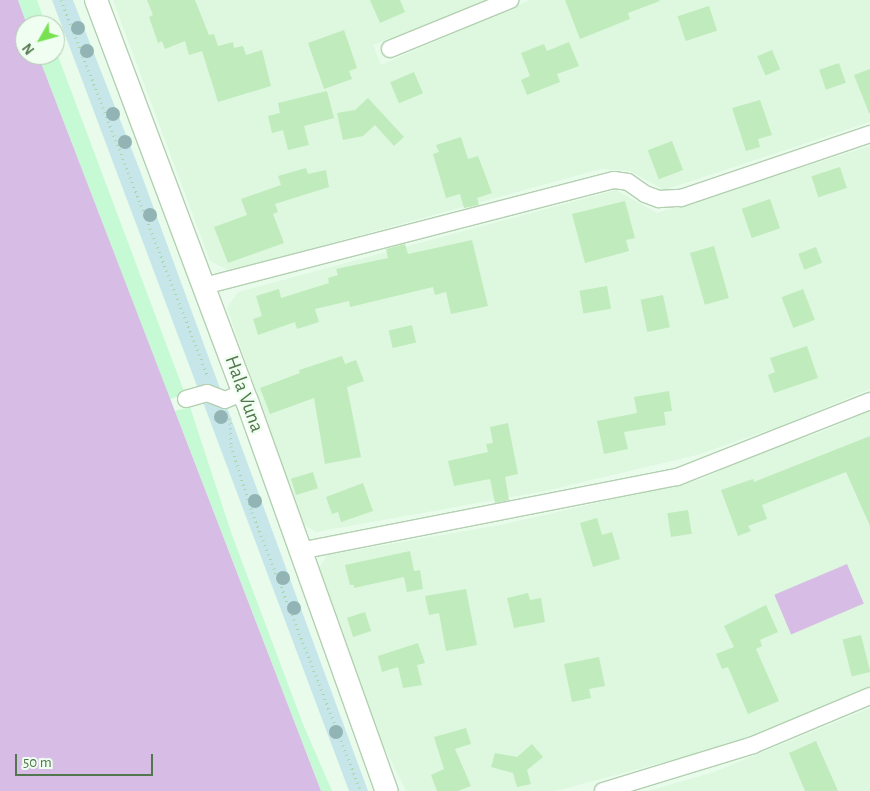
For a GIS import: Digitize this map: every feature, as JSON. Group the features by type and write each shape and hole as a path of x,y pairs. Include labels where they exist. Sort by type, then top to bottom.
{"street":[{"name":"Hala Vuna","path":"96,0 244,392 299,550 387,791"},
{"path":"390,49 510,0"},
{"path":"204,286 614,180 628,182 645,194 659,199 681,198 870,134"},
{"path":"186,399 207,393 225,400 244,392"},
{"path":"299,550 677,477 870,400"},
{"path":"603,791 753,745 870,696"}],"shaded area":[{"path":"0,0 18,0 23,15 15,15 15,65 42,65 321,791 0,791"},
{"path":"52,0 73,0 139,168 368,791 349,791 65,35 65,15 58,15"},
{"path":"113,0 490,0 373,45 381,65 530,0 870,0 870,122 664,190 630,171 601,169 230,271 210,261"},
{"path":"870,146 870,389 781,426 697,455 545,491 316,532 302,523 227,308 238,292 616,190 657,213"},
{"path":"870,411 870,686 732,744 556,791 406,791 369,717 318,570 327,555 500,525 702,479 760,452 821,432"},
{"path":"847,564 864,604 791,634 774,595"},
{"path":"870,708 870,791 648,791 714,772"}],"sand":[{"path":"18,0 37,0 42,15 23,15"},
{"path":"42,65 61,65 185,394 170,399"},
{"path":"190,407 232,535 303,724 332,791 321,791 175,411"}],"building":[{"path":"147,0 195,0 209,35 214,34 218,46 233,42 234,48 243,46 246,55 262,50 271,86 218,102 202,51 189,55 185,41 165,49 162,41 158,43 149,17 153,15"},
{"path":"370,0 400,0 405,12 380,23"},
{"path":"565,0 660,1 628,13 630,19 580,39"},
{"path":"709,6 717,31 686,41 678,16"},
{"path":"344,30 357,68 349,71 352,79 324,89 308,43"},
{"path":"569,42 579,66 557,74 560,82 527,95 521,80 530,76 521,53 544,44 547,51"},
{"path":"772,50 780,69 765,76 757,56"},
{"path":"839,63 846,83 826,90 819,70"},
{"path":"870,69 870,113 869,113 854,75"},
{"path":"414,72 423,93 399,103 390,82"},
{"path":"327,91 334,118 304,126 309,145 288,150 283,130 272,133 268,116 280,113 278,103"},
{"path":"368,98 404,137 394,146 375,125 363,136 343,140 337,113 355,110"},
{"path":"760,100 772,135 758,139 760,147 746,151 732,108"},
{"path":"461,137 468,159 478,156 492,193 477,198 479,205 464,208 460,194 446,198 433,154 439,152 436,145"},
{"path":"672,141 683,170 659,179 648,150"},
{"path":"840,167 847,188 818,197 811,176"},
{"path":"306,168 308,174 326,170 329,187 275,204 278,212 273,214 284,243 228,263 214,227 247,215 241,199 281,185 278,176"},
{"path":"770,199 780,228 752,238 742,209"},
{"path":"625,201 635,238 626,240 629,251 585,263 572,214"},
{"path":"472,240 488,306 451,314 446,292 435,295 433,287 350,307 349,301 315,309 319,322 297,329 295,322 258,335 253,319 262,316 256,296 279,289 281,298 329,283 328,278 338,275 336,269 388,258 386,249 405,244 408,254"},
{"path":"714,246 729,298 705,305 690,253"},
{"path":"816,247 822,263 804,270 798,254"},
{"path":"607,286 611,309 583,314 579,291"},
{"path":"803,289 815,320 793,328 782,297"},
{"path":"663,295 670,327 647,332 641,300"},
{"path":"412,325 416,343 393,348 389,330"},
{"path":"807,346 818,378 774,393 768,375 775,372 770,358"},
{"path":"342,356 345,364 356,360 364,381 347,387 361,457 325,464 314,398 270,414 260,388 300,373 299,370"},
{"path":"669,391 672,411 664,412 666,425 624,432 628,449 604,454 597,421 637,413 634,397"},
{"path":"508,423 518,474 505,477 509,500 495,503 490,479 454,486 448,461 488,452 486,444 493,443 490,427"},
{"path":"870,436 870,526 846,472 762,505 767,519 748,526 751,531 738,536 721,490 753,479 754,482"},
{"path":"313,472 318,488 296,495 291,479"},
{"path":"363,483 373,511 341,522 338,512 332,514 326,497"},
{"path":"688,510 692,534 671,537 667,513"},
{"path":"597,518 602,535 612,532 620,559 593,567 580,523"},
{"path":"410,551 414,571 420,570 423,589 407,592 404,577 354,588 354,585 350,585 345,565"},
{"path":"466,589 477,645 446,651 439,613 429,615 425,596"},
{"path":"528,593 530,600 541,598 545,622 514,628 507,598"},
{"path":"766,605 778,632 760,640 762,646 756,649 779,701 748,714 728,667 722,669 716,654 734,647 724,626"},
{"path":"365,612 371,631 353,637 347,618"},
{"path":"861,635 870,672 852,676 843,640"},
{"path":"418,643 425,663 417,665 422,685 403,688 398,667 382,672 378,656"},
{"path":"599,657 605,686 589,689 591,698 572,702 564,664"},
{"path":"466,728 471,744 455,749 471,786 458,791 437,791 431,775 444,769 434,737"},
{"path":"816,741 838,791 805,791 789,753"},
{"path":"532,744 543,757 527,770 531,784 517,787 513,773 491,767 495,753 517,757"}]}
